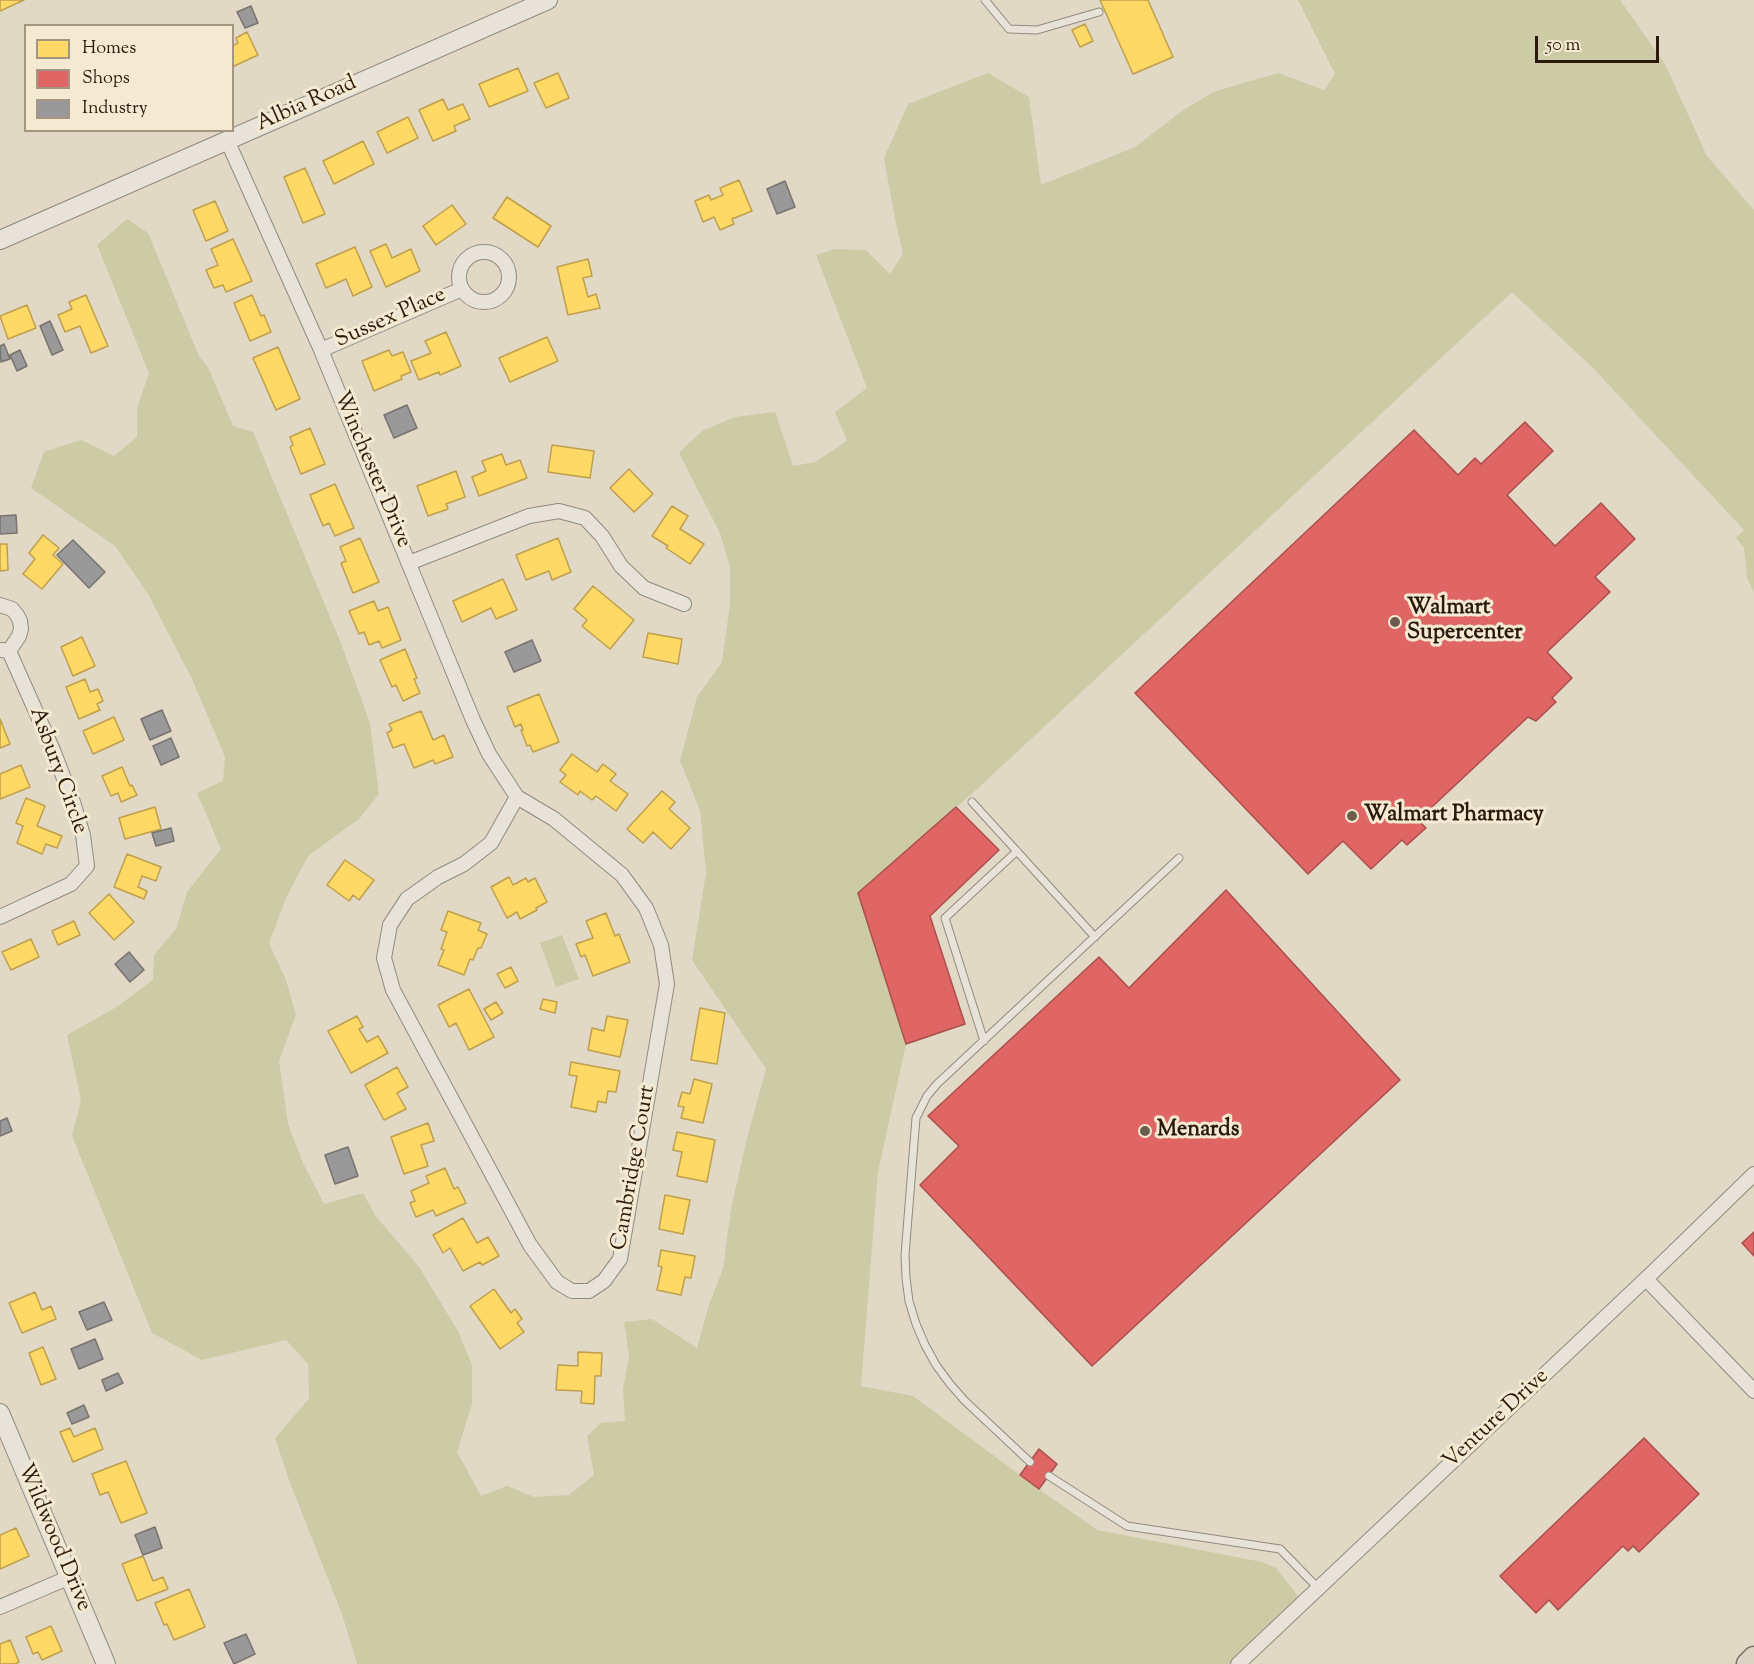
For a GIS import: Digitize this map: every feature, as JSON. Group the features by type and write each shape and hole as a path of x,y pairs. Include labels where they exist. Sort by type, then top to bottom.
{"main road":[{"path":"1748,1664 1754,1658"}],"street":[{"name":"Albia Road","path":"0,240 548,0"},
{"name":"Winchester Drive","path":"227,141 321,350 484,744 517,797"},
{"name":"Sussex Place","path":"321,350 462,289"},
{"path":"409,563 529,516 559,511 585,518 602,536 621,566 644,588 684,604"},
{"name":"Asbury Circle","path":"0,605 12,609 20,621 19,636 5,650 53,750 73,802 83,835 87,866 70,884 0,917"},
{"name":"Cambridge Court","path":"517,797 554,819 622,874 646,908 662,945 667,984 620,1259 604,1281 589,1291 572,1291 557,1282 530,1245 393,990 384,958 390,925 407,899 438,877 464,864 491,843 517,797"},
{"name":"Venture Drive","path":"1238,1664 1754,1174"},
{"path":"1646,1279 1754,1391"},
{"name":"Wildwood Drive","path":"0,1413 106,1664"},
{"path":"0,1607 69,1577"}],"lane":[{"path":"985,0 1009,29 1037,30 1099,12"},
{"path":"972,802 1095,937"},
{"path":"984,1041 945,918 1017,851"},
{"path":"1030,1462 950,1384 936,1365 916,1324 909,1301 905,1255 916,1119 922,1103 932,1089 1179,858"},
{"path":"1049,1476 1127,1526 1280,1549 1318,1588"}],"green space":[{"path":"1298,0 1620,0 1665,64 1707,156 1754,210 1754,592 1747,578 1744,548 1736,538 1744,530 1593,368 1512,292 976,790 858,893 906,1044 878,1172 861,1386 913,1396 1097,1530 1262,1562 1276,1568 1303,1602 1238,1664 357,1664 342,1614 290,1483 275,1438 309,1399 308,1364 286,1340 202,1360 152,1333 72,1136 81,1100 67,1035 118,1006 153,980 154,955 176,929 187,892 221,849 197,793 223,781 225,757 192,679 148,594 115,546 31,488 44,452 81,440 114,456 137,437 137,408 149,373 97,245 127,219 148,233 199,356 208,367 233,426 253,432 342,646 370,723 379,794 359,819 308,856 287,896 269,943 286,980 296,1015 279,1061 288,1124 303,1163 324,1204 363,1193 375,1215 419,1267 458,1331 472,1365 472,1404 457,1452 481,1496 507,1486 534,1497 569,1495 594,1475 587,1436 601,1423 625,1421 623,1389 629,1356 624,1322 652,1319 697,1348 709,1304 723,1269 731,1209 766,1069 692,960 706,873 700,810 680,761 697,697 722,662 730,604 730,567 720,533 679,453 702,431 735,417 775,412 793,466 815,462 847,441 835,412 867,388 816,255 835,249 866,250 890,274 903,254 884,158 908,104 988,73 1029,97 1041,185 1135,147 1182,111 1213,92 1278,73 1324,90 1335,74"},
{"path":"562,935 579,979 556,987 540,943"}],"building: Homes":[{"path":"0,0 24,0 0,11"},
{"path":"1100,0 1148,0 1173,57 1133,74"},
{"path":"1085,24 1093,41 1080,47 1072,30"},
{"path":"247,32 258,55 234,66 234,45 238,43 236,38"},
{"path":"518,68 528,91 489,107 479,84"},
{"path":"558,73 569,98 546,108 534,83"},
{"path":"443,99 448,110 463,104 470,119 454,126 456,131 433,141 419,110"},
{"path":"408,117 418,138 387,153 377,132"},
{"path":"363,141 374,164 334,184 323,161"},
{"path":"305,168 325,214 303,223 284,177"},
{"path":"739,180 752,211 732,219 734,224 720,230 714,217 703,222 695,201 709,195 711,200 723,195 720,188"},
{"path":"507,197 551,226 538,247 493,218"},
{"path":"215,201 228,231 206,241 193,210"},
{"path":"452,205 466,224 436,245 423,226"},
{"path":"233,239 252,281 226,292 223,285 214,288 206,270 218,265 211,249"},
{"path":"386,244 392,258 411,249 420,271 386,287 370,251"},
{"path":"355,247 372,287 353,296 346,279 326,288 316,264"},
{"path":"588,259 592,276 583,278 588,297 596,294 600,308 568,315 557,267"},
{"path":"86,295 108,346 91,353 80,326 65,332 58,315 72,309 69,302"},
{"path":"252,295 271,332 250,341 234,303"},
{"path":"27,305 36,328 8,339 0,316"},
{"path":"446,332 461,366 440,375 439,372 419,380 411,361 431,353 425,341"},
{"path":"547,337 558,361 510,382 499,358"},
{"path":"278,347 300,399 276,410 253,358"},
{"path":"389,350 392,356 403,352 411,372 401,376 402,379 374,391 362,361"},
{"path":"310,428 325,464 301,474 290,447 293,445 290,437"},
{"path":"552,445 594,451 590,478 548,472"},
{"path":"502,454 506,465 520,460 527,478 479,496 472,477 486,471 482,461"},
{"path":"629,469 653,494 634,512 610,488"},
{"path":"456,471 465,497 446,504 448,509 428,516 417,486"},
{"path":"335,484 354,528 335,536 329,523 323,526 310,495"},
{"path":"672,506 688,516 680,529 704,544 690,564 652,536"},
{"path":"43,535 59,548 53,555 63,564 42,589 23,574 35,559 29,553"},
{"path":"360,538 379,582 353,593 341,563 346,561 340,547"},
{"path":"558,538 571,572 552,580 549,571 526,580 516,555"},
{"path":"0,544 7,544 8,570 0,571"},
{"path":"503,579 517,610 496,619 491,608 462,622 453,601"},
{"path":"593,586 634,620 610,649 582,626 587,620 574,609"},
{"path":"374,601 378,611 388,607 401,640 382,648 379,641 369,645 364,632 359,634 349,611"},
{"path":"648,633 682,639 678,664 643,657"},
{"path":"82,637 95,666 73,676 61,647"},
{"path":"405,649 417,678 414,679 420,693 403,701 396,685 392,687 380,660"},
{"path":"85,679 90,692 98,689 103,701 97,704 100,710 79,719 66,687"},
{"path":"539,694 559,742 533,752 530,745 527,746 521,724 515,727 507,707"},
{"path":"421,711 433,740 444,735 453,757 435,764 433,760 414,768 404,744 393,748 387,733 392,730 389,724"},
{"path":"114,717 124,740 93,754 83,731"},
{"path":"0,719 10,744 0,748"},
{"path":"572,754 597,772 603,764 616,774 610,781 628,794 616,811 596,796 592,800 580,791 578,795 560,782 566,775 560,770"},
{"path":"21,765 30,787 0,799 0,774"},
{"path":"122,767 130,786 132,785 137,795 121,802 118,793 111,796 102,776"},
{"path":"662,791 675,802 669,809 690,828 671,849 653,832 643,843 627,829"},
{"path":"26,798 45,806 37,826 62,836 57,848 46,844 42,854 17,843 23,826 16,823"},
{"path":"155,807 161,829 125,839 119,818"},
{"path":"127,854 161,867 156,881 142,876 138,887 147,891 144,899 114,887"},
{"path":"345,860 374,880 359,900 353,895 349,901 327,885"},
{"path":"509,877 513,885 526,878 528,882 535,878 547,902 520,919 517,912 507,918 491,887"},
{"path":"109,894 134,922 114,940 89,913"},
{"path":"448,911 481,923 478,930 487,934 473,960 470,959 464,975 438,965 444,950 441,949 447,932 441,930"},
{"path":"606,913 615,936 619,934 630,962 593,976 585,955 581,957 576,944 593,938 586,921"},
{"path":"74,921 80,935 58,945 52,931"},
{"path":"31,939 39,957 11,970 2,952"},
{"path":"511,967 518,981 505,988 497,974"},
{"path":"469,989 494,1037 469,1050 456,1023 449,1027 438,1005"},
{"path":"543,999 557,1002 555,1013 540,1009"},
{"path":"496,1002 503,1013 491,1020 484,1009"},
{"path":"700,1008 725,1013 717,1064 691,1060"},
{"path":"357,1016 363,1027 359,1029 367,1042 378,1036 388,1053 351,1073 328,1031"},
{"path":"607,1016 628,1020 620,1057 588,1050 592,1028 604,1031"},
{"path":"571,1062 620,1071 616,1092 608,1091 606,1103 598,1101 596,1112 571,1107 577,1076 569,1075"},
{"path":"397,1067 408,1087 397,1093 406,1109 384,1120 365,1085"},
{"path":"694,1079 712,1084 703,1123 681,1118 684,1107 678,1106 682,1092 690,1094"},
{"path":"428,1123 434,1141 421,1145 428,1166 404,1174 391,1137"},
{"path":"677,1132 715,1140 707,1182 677,1176 682,1152 673,1150"},
{"path":"445,1168 454,1189 458,1187 466,1203 436,1216 433,1210 416,1217 410,1203 415,1201 411,1191 429,1183 426,1176"},
{"path":"665,1195 690,1200 683,1234 659,1229"},
{"path":"463,1218 477,1243 488,1237 499,1256 463,1271 450,1248 443,1253 433,1235"},
{"path":"661,1250 695,1256 691,1278 685,1277 681,1295 657,1290 662,1267 658,1266"},
{"path":"494,1289 511,1313 515,1309 522,1319 517,1323 524,1332 500,1349 470,1306"},
{"path":"35,1292 42,1310 51,1306 56,1319 22,1333 9,1303"},
{"path":"43,1347 56,1379 41,1385 29,1353"},
{"path":"578,1352 602,1353 601,1376 595,1376 594,1404 581,1403 582,1391 556,1390 558,1365 578,1366"},
{"path":"70,1428 74,1437 95,1428 103,1449 73,1462 60,1432"},
{"path":"126,1461 147,1513 121,1523 108,1492 100,1495 92,1474"},
{"path":"16,1528 29,1556 0,1569 0,1535"},
{"path":"143,1556 153,1581 163,1577 168,1589 137,1601 122,1564"},
{"path":"189,1589 205,1627 174,1640 167,1624 164,1625 155,1603"},
{"path":"51,1626 62,1651 42,1660 38,1652 33,1654 26,1637"},
{"path":"10,1640 19,1662 0,1664 0,1644"}],"building: Shops":[{"name":"Walmart Supercenter","path":"1525,422 1553,451 1507,495 1555,546 1601,503 1635,539 1595,577 1610,592 1547,652 1572,678 1552,698 1556,702 1536,721 1528,717 1418,820 1426,828 1407,845 1402,840 1371,869 1343,841 1308,874 1135,693 1414,430 1458,475 1475,458 1481,464"},
{"path":"956,807 999,850 930,916 965,1024 906,1044 858,893"},
{"name":"Menards","path":"1226,890 1400,1080 1092,1366 920,1185 959,1146 928,1116 1099,957 1129,988"},
{"path":"1754,1232 1754,1256 1742,1243"},
{"path":"1644,1438 1699,1494 1639,1552 1633,1546 1628,1551 1623,1546 1558,1610 1549,1600 1536,1613 1500,1576"},
{"path":"1039,1449 1057,1464 1039,1489 1020,1475"}],"building: Industry":[{"path":"251,6 258,23 245,28 237,12"},
{"path":"785,181 795,207 777,214 767,189"},
{"path":"50,321 63,350 52,355 40,326"},
{"path":"4,344 10,359 1,362 0,346"},
{"path":"20,350 27,366 17,371 10,355"},
{"path":"407,405 417,428 394,438 384,415"},
{"path":"16,515 17,533 0,534 0,516"},
{"path":"73,540 105,572 89,588 57,555"},
{"path":"532,640 541,661 514,672 505,652"},
{"path":"162,710 171,731 150,740 141,719"},
{"path":"171,738 179,757 161,765 153,746"},
{"path":"171,828 174,841 156,846 152,833"},
{"path":"129,952 144,970 130,982 115,964"},
{"path":"7,1118 12,1131 0,1136 0,1121"},
{"path":"348,1147 358,1176 335,1184 325,1155"},
{"path":"104,1302 112,1320 87,1330 79,1312"},
{"path":"95,1339 103,1359 79,1369 71,1349"},
{"path":"118,1373 123,1383 106,1391 102,1380"},
{"path":"84,1405 89,1417 72,1424 67,1413"},
{"path":"155,1527 162,1548 143,1555 135,1535"},
{"path":"246,1634 255,1654 234,1664 224,1643"}],"place":[{"name":"Walmart Supercenter","path":"1395,622"},
{"name":"Walmart Pharmacy","path":"1352,816"},
{"name":"Menards","path":"1145,1131"}]}
